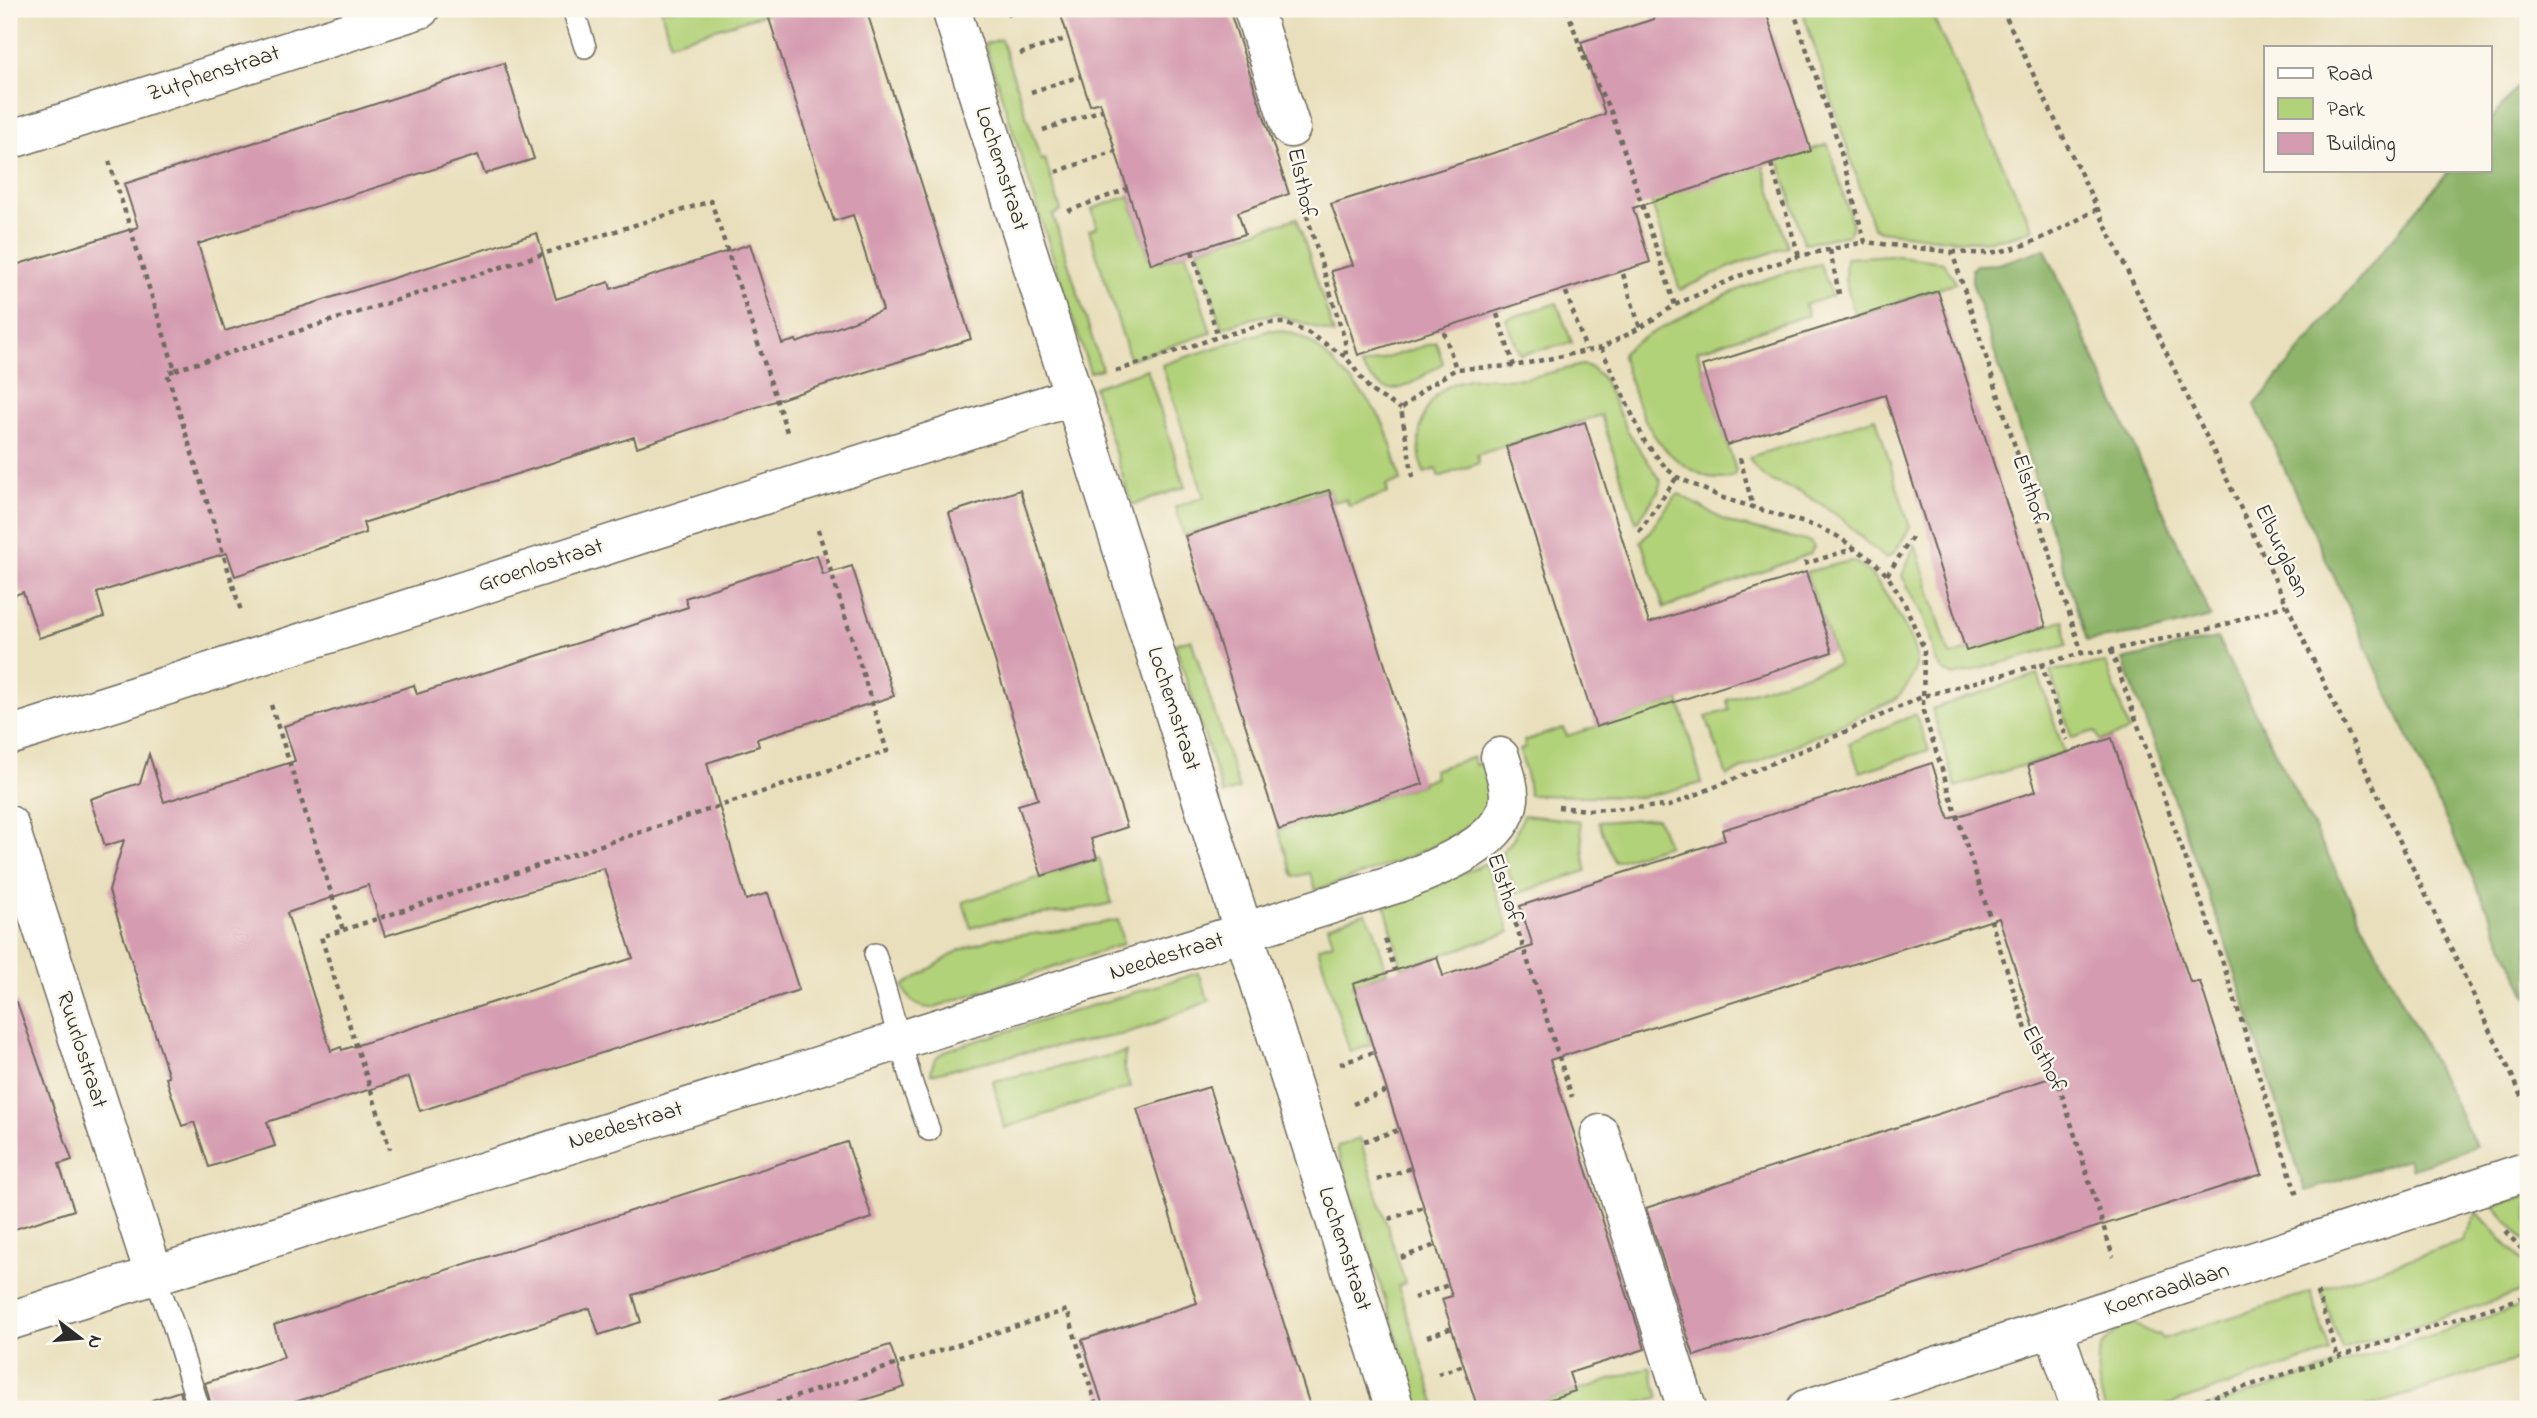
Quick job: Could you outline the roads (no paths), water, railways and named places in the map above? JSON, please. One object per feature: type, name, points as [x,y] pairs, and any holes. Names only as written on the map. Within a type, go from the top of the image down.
[{"type":"street","name":"Zutphenstraat","points":[[9,140],[420,9]]},
{"type":"street","name":"Lochemstraat","points":[[951,9],[1395,1409]]},
{"type":"street","name":"Elsthof","points":[[1253,9],[1291,128]]},
{"type":"street","name":"Groenlostraat","points":[[9,736],[1074,396]]},
{"type":"street","name":"Elsthof","points":[[1244,933],[1396,884],[1450,860],[1488,838],[1499,826],[1509,801],[1500,757]]},
{"type":"street","name":"Ruurlostraat","points":[[9,825],[154,1274]]},
{"type":"street","name":"Needestraat","points":[[9,1321],[1244,933]]},
{"type":"street","points":[[1600,1134],[1688,1409]]},
{"type":"street","name":"Koenraadlaan","points":[[1806,1409],[2528,1171]]},
{"type":"street","points":[[2053,1326],[2081,1409]]},
{"type":"lane","points":[[573,9],[585,47]]},
{"type":"lane","points":[[875,954],[913,1087],[929,1130]]},
{"type":"lane","points":[[154,1274],[173,1324],[199,1409]]}]
